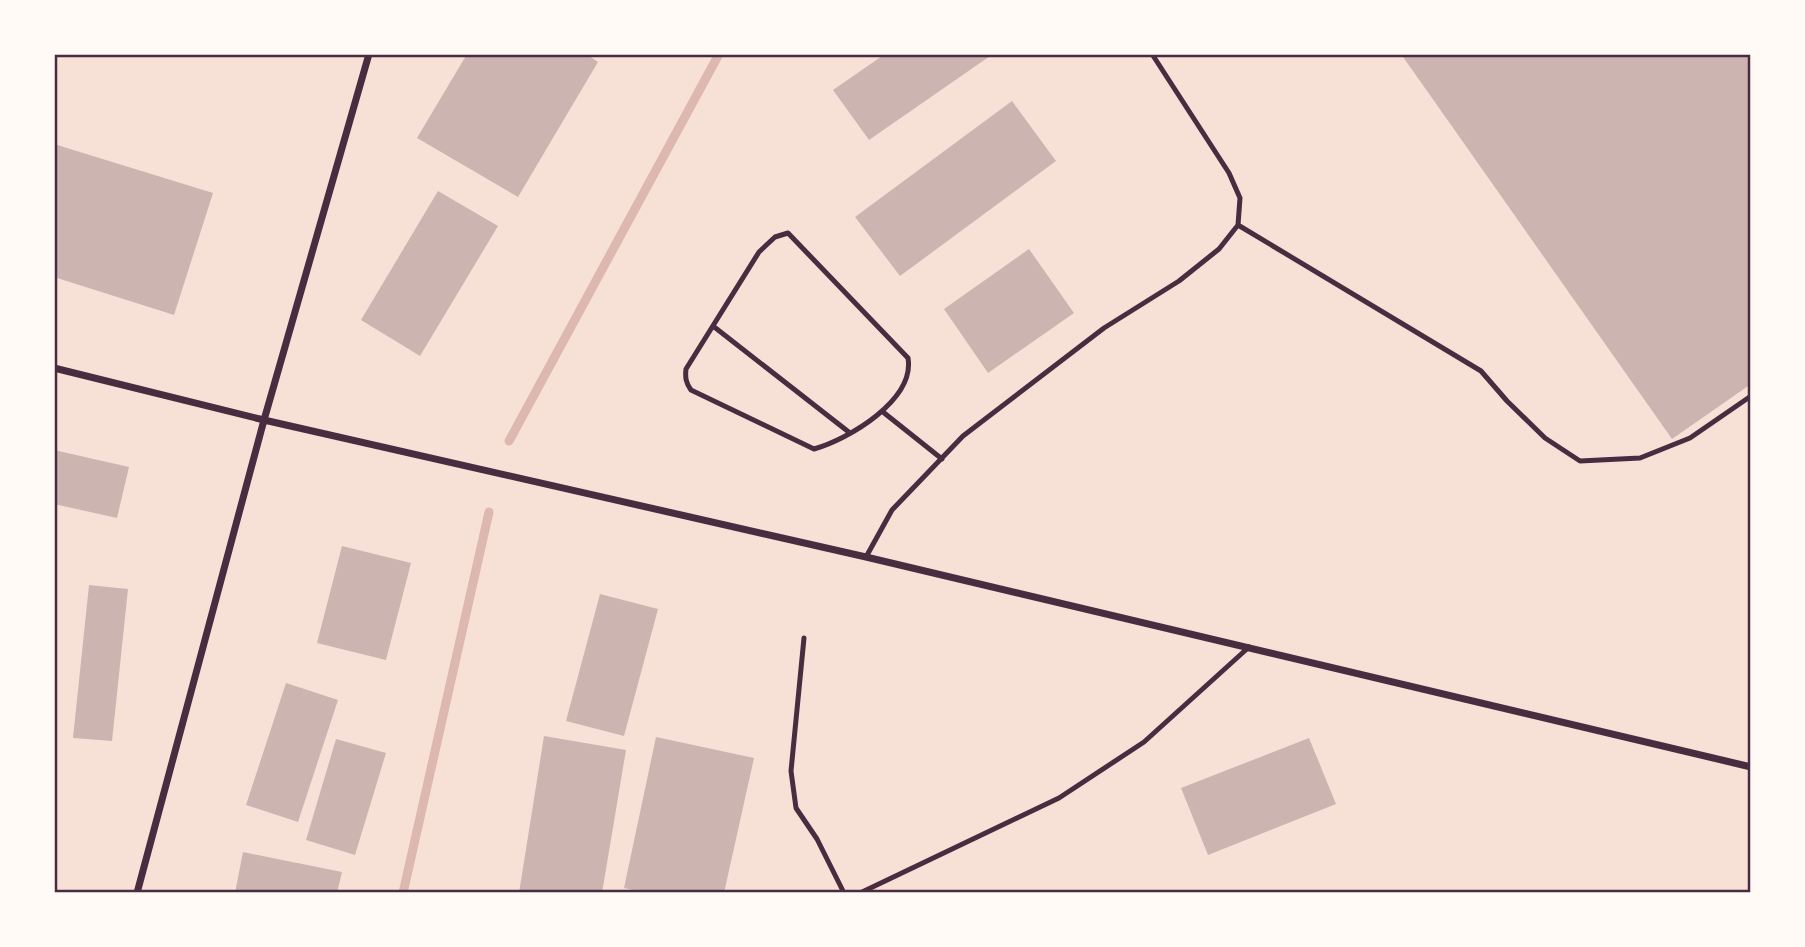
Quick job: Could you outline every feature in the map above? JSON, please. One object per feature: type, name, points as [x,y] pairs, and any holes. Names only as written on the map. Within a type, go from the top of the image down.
[{"type":"street","points":[[137,893],[264,420],[369,54]]},
{"type":"street","points":[[54,368],[264,420],[866,557],[1751,767]]},
{"type":"lane","points":[[866,557],[892,510],[963,436],[1104,328],[1179,281],[1219,249],[1238,225],[1240,198],[1229,173],[1152,54]]},
{"type":"lane","points":[[1238,225],[1481,370],[1507,401],[1545,438],[1580,461],[1640,458],[1689,438],[1751,396]]},
{"type":"lane","points":[[788,233],[908,358],[909,377],[883,412],[833,443],[814,449],[691,390],[687,384],[686,369],[759,251],[775,237],[788,233]]},
{"type":"lane","points":[[713,326],[850,433]]},
{"type":"lane","points":[[883,412],[942,459]]},
{"type":"lane","points":[[804,638],[791,771],[796,808],[817,839],[844,893]]},
{"type":"lane","points":[[860,893],[1059,798],[1144,742],[1249,647]]},
{"type":"building","points":[[467,54],[586,54],[598,62],[518,197],[417,138]]},
{"type":"building","points":[[885,54],[993,54],[869,140],[833,90]]},
{"type":"building","points":[[1401,54],[1751,54],[1751,384],[1672,439]]},
{"type":"building","points":[[1012,101],[1056,161],[900,276],[855,217]]},
{"type":"building","points":[[54,144],[213,193],[174,315],[54,277]]},
{"type":"building","points":[[438,191],[498,226],[420,356],[361,320]]},
{"type":"building","points":[[1029,249],[1074,313],[988,373],[944,309]]},
{"type":"building","points":[[54,450],[129,467],[117,518],[54,504]]},
{"type":"building","points":[[342,546],[411,563],[386,660],[317,643]]},
{"type":"building","points":[[89,585],[128,589],[112,741],[73,738]]},
{"type":"building","points":[[600,594],[658,609],[624,736],[566,721]]},
{"type":"building","points":[[286,683],[338,700],[298,822],[246,805]]},
{"type":"building","points":[[544,736],[626,750],[602,893],[519,893]]},
{"type":"building","points":[[656,737],[754,758],[724,893],[647,893],[624,888]]},
{"type":"building","points":[[1309,738],[1336,804],[1208,855],[1181,788]]},
{"type":"building","points":[[336,739],[386,753],[355,855],[306,840]]},
{"type":"building","points":[[243,852],[342,872],[337,893],[235,893]]},
{"type":"waterway","points":[[509,441],[719,54]]},
{"type":"waterway","points":[[403,893],[489,512]]}]
